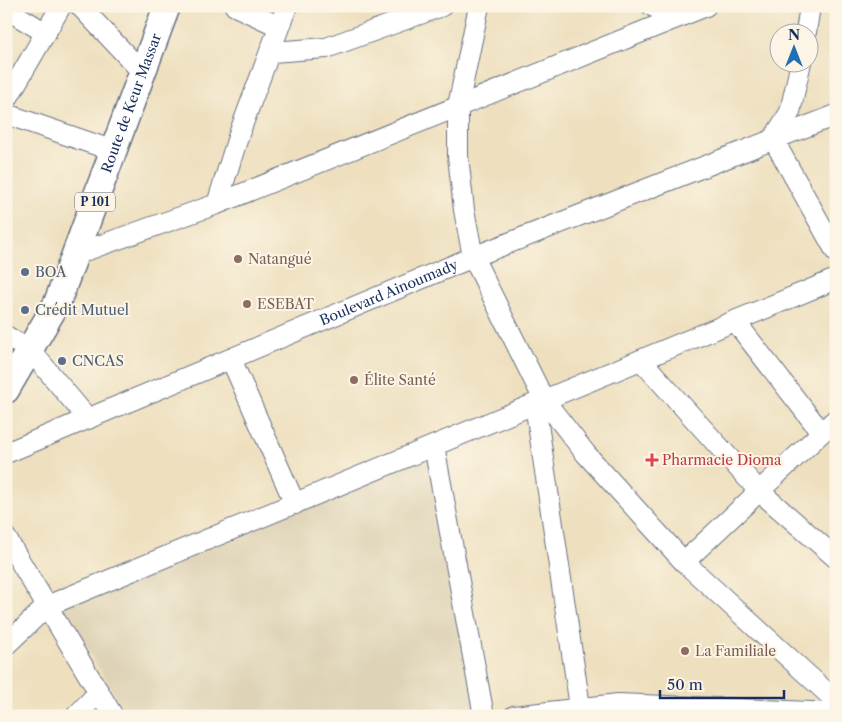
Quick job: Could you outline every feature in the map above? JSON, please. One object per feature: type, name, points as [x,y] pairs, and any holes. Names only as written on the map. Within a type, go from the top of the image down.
[{"type":"main road","name":"Route de Keur Massar","points":[[6,390],[32,351],[57,303],[167,6]]},
{"type":"street","points":[[6,101],[61,6]]},
{"type":"street","points":[[80,6],[143,73]]},
{"type":"street","points":[[235,6],[278,26]]},
{"type":"street","points":[[217,204],[239,134],[272,52],[278,26],[287,6]]},
{"type":"street","points":[[272,52],[326,48],[442,6]]},
{"type":"street","points":[[479,6],[458,106],[458,156],[464,210],[473,257],[540,402],[684,562],[836,702]]},
{"type":"street","points":[[652,6],[681,12]]},
{"type":"street","points":[[76,254],[217,204],[458,106],[681,12],[706,6]]},
{"type":"street","points":[[808,22],[810,6]]},
{"type":"street","points":[[6,9],[46,33]]},
{"type":"street","points":[[799,72],[790,112],[773,139],[836,252]]},
{"type":"street","points":[[6,114],[114,151]]},
{"type":"street","name":"Boulevard Ainoumady","points":[[6,453],[473,257],[836,115]]},
{"type":"street","points":[[6,645],[47,606],[836,279]]},
{"type":"street","points":[[735,321],[821,432]]},
{"type":"street","points":[[6,336],[32,351],[88,419]]},
{"type":"street","points":[[231,359],[295,504]]},
{"type":"street","points":[[641,360],[759,491],[834,554]]},
{"type":"street","points":[[540,402],[580,707]]},
{"type":"street","points":[[684,562],[836,418]]},
{"type":"street","points":[[434,446],[484,716]]},
{"type":"street","points":[[6,538],[113,716]]},
{"type":"street","points":[[76,716],[99,692]]},
{"type":"street","points":[[514,716],[580,707],[618,710],[836,713]]},
{"type":"shaded area","points":[[428,455],[478,707],[456,716],[127,716],[62,604]]},
{"type":"place","name":"Natangué","points":[[238,259]]},
{"type":"place","name":"BOA","points":[[25,272]]},
{"type":"place","name":"ESEBAT","points":[[247,304]]},
{"type":"place","name":"Crédit Mutuel","points":[[25,310]]},
{"type":"place","name":"CNCAS","points":[[62,361]]},
{"type":"place","name":"Élite Santé","points":[[354,380]]},
{"type":"place","name":"Pharmacie Dioma","points":[[652,460]]},
{"type":"place","name":"La Familiale","points":[[685,651]]}]
